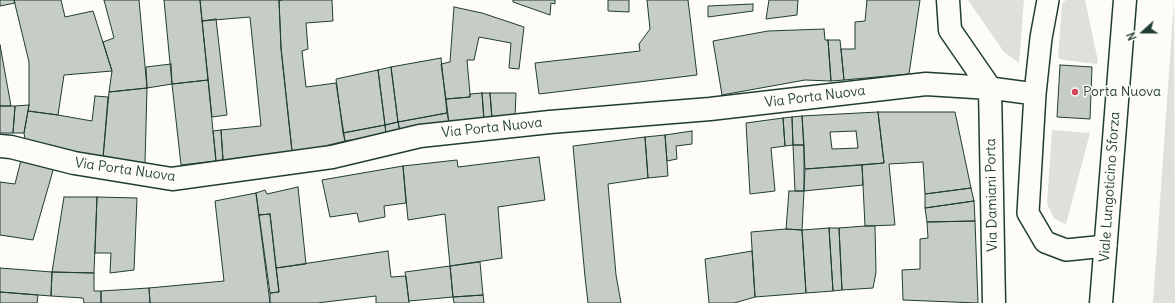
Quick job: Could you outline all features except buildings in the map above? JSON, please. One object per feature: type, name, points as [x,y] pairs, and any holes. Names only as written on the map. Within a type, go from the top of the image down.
[{"type":"street","points":[[948,0],[950,30],[990,88],[1035,94]]},
{"type":"street","points":[[1048,0],[1041,38],[1035,94],[1028,213],[1046,242],[1066,250],[1106,246]]},
{"type":"street","name":"Viale Lungoticino Sforza","points":[[1101,303],[1125,0]]},
{"type":"street","name":"Via Porta Nuova","points":[[0,146],[11,147],[74,163],[172,180],[332,157],[420,136],[550,122],[710,110],[926,84],[990,88]]},
{"type":"street","name":"Via Damiani Porta","points":[[990,88],[994,303]]},
{"type":"shaded area","points":[[968,0],[1024,0],[1019,63],[1004,52]]},
{"type":"shaded area","points":[[1066,0],[1085,0],[1098,61],[1097,64],[1058,58],[1062,3]]},
{"type":"shaded area","points":[[1174,0],[1175,303],[1153,303]]},
{"type":"shaded area","points":[[1052,130],[1090,133],[1066,224],[1054,218],[1047,204]]},
{"type":"place","name":"Porta Nuova","points":[[1075,92]]}]
